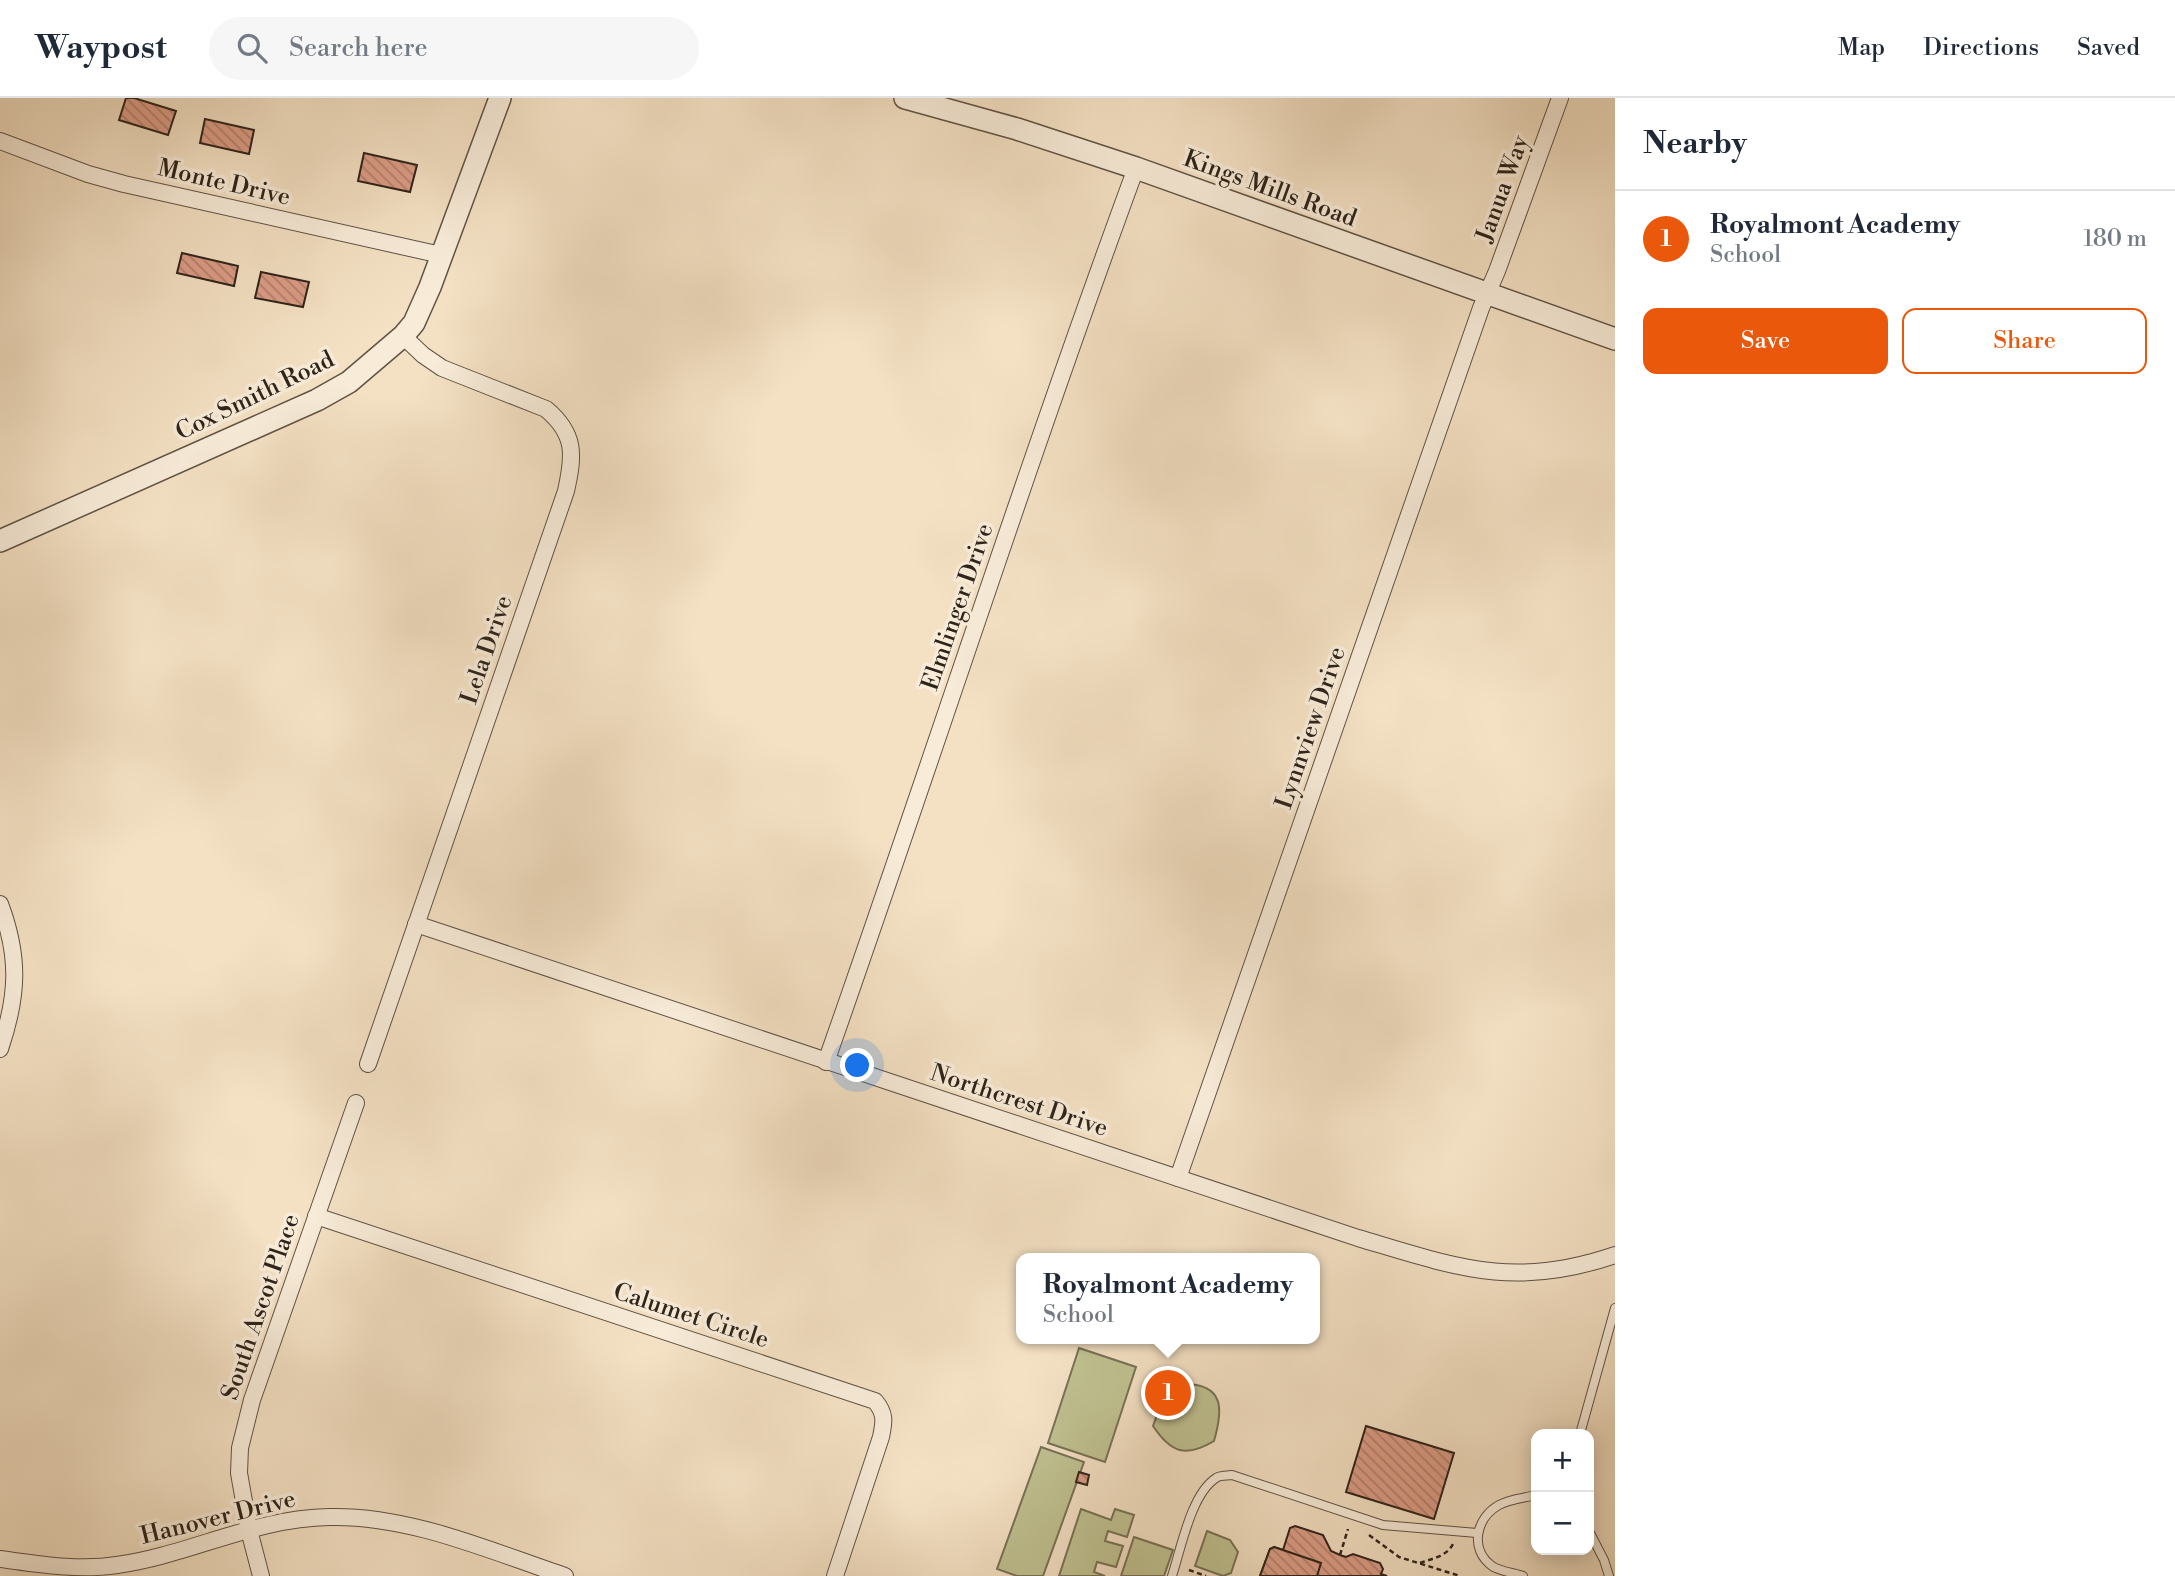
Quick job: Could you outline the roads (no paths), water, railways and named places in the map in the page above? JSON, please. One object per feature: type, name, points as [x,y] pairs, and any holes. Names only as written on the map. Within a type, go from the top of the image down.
[{"type":"street","name":"Cox Smith Road","points":[[0,541],[317,400],[349,382],[404,336],[422,307],[499,98]]},
{"type":"street","name":"Kings Mills Road","points":[[905,98],[1017,129],[1136,169],[1615,339]]},
{"type":"street","name":"Janua Way","points":[[1487,294],[1560,98]]},
{"type":"street","name":"Monte Drive","points":[[0,141],[124,184],[441,255]]},
{"type":"street","name":"Elmlinger Drive","points":[[826,1062],[1093,286],[1136,169]]},
{"type":"street","name":"Lynnview Drive","points":[[1178,1178],[1487,294]]},
{"type":"street","name":"Lela Drive","points":[[368,1064],[566,491],[572,453],[564,428],[546,409],[442,368],[423,355],[404,336]]},
{"type":"street","points":[[0,904],[14,951],[16,976],[14,1001],[0,1049]]},
{"type":"street","name":"Northcrest Drive","points":[[416,924],[1358,1238],[1453,1266],[1489,1272],[1537,1273],[1573,1267],[1615,1255]]},
{"type":"street","name":"South Ascot Place","points":[[261,1576],[240,1489],[240,1448],[252,1399],[356,1103]]},
{"type":"street","name":"Calumet Circle","points":[[316,1216],[875,1402],[882,1409],[885,1419],[881,1437],[835,1576]]},
{"type":"street","name":"Hanover Drive","points":[[0,1559],[79,1567],[115,1566],[282,1522],[319,1517],[369,1518],[418,1528],[565,1576]]},
{"type":"lane","points":[[1581,1429],[1615,1308]]},
{"type":"lane","points":[[1172,1576],[1197,1501],[1205,1488],[1218,1477],[1232,1475],[1383,1525],[1477,1533]]},
{"type":"lane","points":[[1523,1576],[1492,1566],[1481,1554],[1477,1533],[1486,1517],[1498,1506],[1531,1496]]},
{"type":"lane","points":[[1594,1541],[1609,1576]]},
{"type":"place","name":"Royalmont Academy","points":[[1168,1393]]}]
